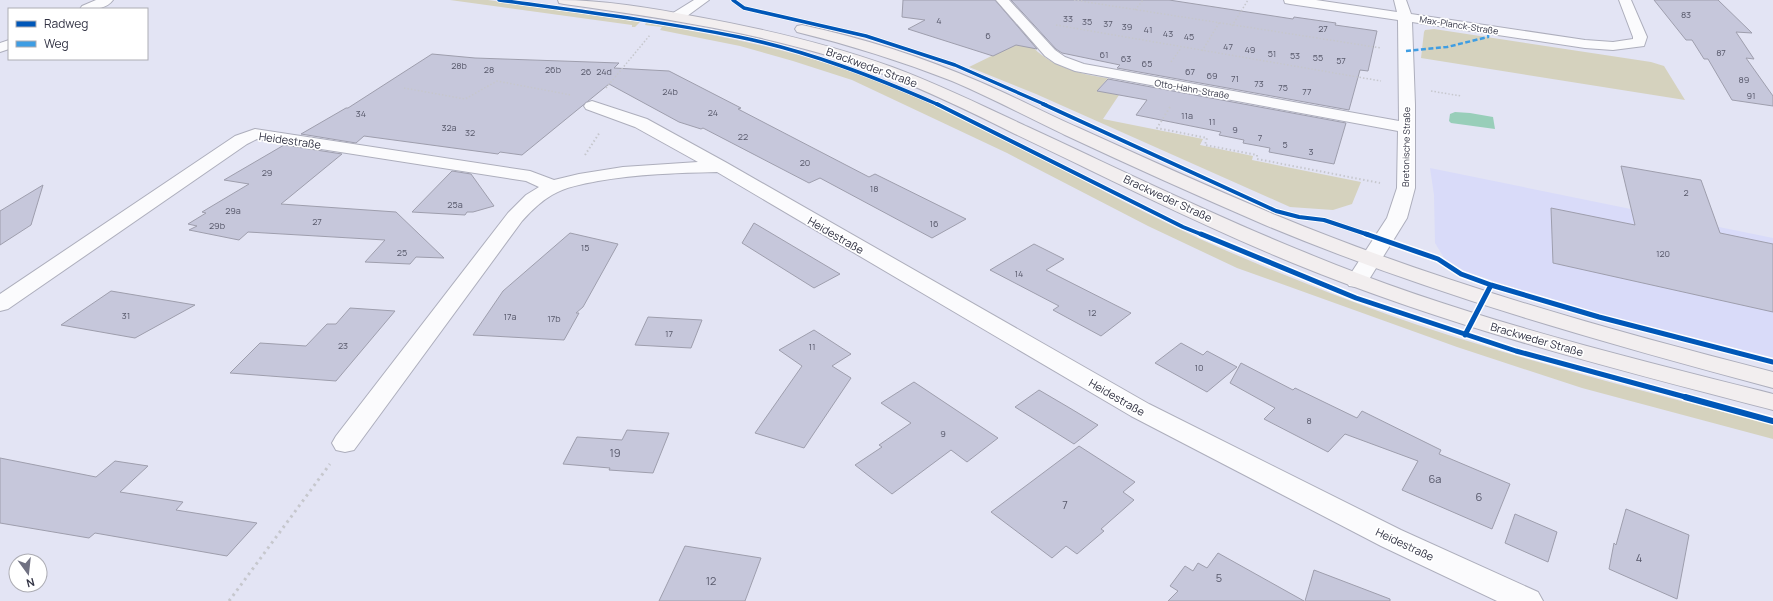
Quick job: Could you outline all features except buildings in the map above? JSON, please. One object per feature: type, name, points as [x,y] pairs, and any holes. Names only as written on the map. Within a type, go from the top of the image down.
[{"type":"main road","name":"Brackweder Straße","points":[[564,0],[692,8],[729,26],[806,44],[868,64],[931,88],[1252,238],[1357,281],[1411,300],[1561,346],[1773,402]]},
{"type":"main road","name":"Brackweder Straße","points":[[640,0],[745,16],[818,32],[880,51],[961,80],[1186,184],[1322,241],[1484,298],[1656,350],[1773,380]]},
{"type":"street","points":[[89,8],[107,0]]},
{"type":"street","name":"Otto-Hahn-Straße","points":[[1002,0],[1050,53],[1067,63],[1080,68],[1407,128]]},
{"type":"street","name":"Max-Planck-Straße","points":[[1290,0],[1585,44],[1613,46],[1639,43],[1640,38],[1625,0]]},
{"type":"street","name":"Bretonische Straße","points":[[1357,281],[1397,218],[1406,188],[1407,86],[1405,16],[1400,0]]},
{"type":"street","name":"Heidestraße","points":[[599,105],[641,123],[721,167],[1140,410],[1391,538],[1526,601]]},
{"type":"street","name":"Heidestraße","points":[[0,304],[241,140],[255,134],[530,176],[554,187]]},
{"type":"street","points":[[345,443],[515,217],[540,194],[554,187],[578,179],[643,169],[721,167]]},
{"type":"path","points":[[1074,0],[1135,10],[1134,11],[1406,52]]},
{"type":"path","points":[[1135,10],[1143,0]]},
{"type":"path","points":[[1232,26],[1248,0]]},
{"type":"path","points":[[1022,22],[1029,21],[1044,23],[1407,86]]},
{"type":"path","points":[[1202,51],[1219,24]]},
{"type":"path","points":[[554,187],[574,170],[602,129],[599,105],[651,33]]},
{"type":"path","points":[[404,88],[465,99],[497,81],[599,105]]},
{"type":"path","points":[[1182,87],[1158,128],[1207,138],[1205,145],[1257,155],[1257,159],[1406,188]]},
{"type":"path","points":[[229,601],[345,443]]},
{"type":"shaded area","points":[[450,0],[488,0],[640,22],[635,27],[632,27],[632,25]]},
{"type":"shaded area","points":[[646,23],[744,41],[808,58],[871,79],[943,109],[1186,232],[1304,283],[1383,313],[1520,357],[1773,425],[1773,439],[1582,388],[1457,347],[1237,268],[1148,226],[1007,153],[852,80],[740,46],[660,30],[662,27],[645,25]]},
{"type":"shaded area","points":[[1434,29],[1651,62],[1664,66],[1685,100],[1421,58],[1424,32],[1425,30]]},
{"type":"shaded area","points":[[1026,39],[1042,56],[1062,67],[1085,74],[1108,78],[1097,91],[1119,95],[1103,119],[1203,139],[1200,145],[1253,156],[1252,160],[1361,182],[1352,204],[1333,210],[1290,207],[1036,94],[969,67]]},
{"type":"shaded area","points":[[1455,112],[1493,117],[1495,129],[1451,123],[1449,121],[1450,114]]},
{"type":"shaded area","points":[[1430,168],[1773,238],[1773,359],[1567,305],[1466,272],[1444,258],[1435,243],[1434,195]]},
{"type":"marked path","points":[[1406,51],[1468,43],[1488,37],[1489,30]]},
{"type":"cycle path","points":[[499,0],[659,23],[739,37],[772,45],[872,76],[956,112],[1183,227],[1356,298],[1516,351],[1773,421]]},
{"type":"cycle path","points":[[733,0],[744,8],[866,36],[955,65],[1071,116],[1276,211],[1299,217],[1324,220],[1438,259],[1461,274],[1491,285],[1599,317],[1773,362]]},
{"type":"cycle path","points":[[1465,335],[1491,285]]}]
